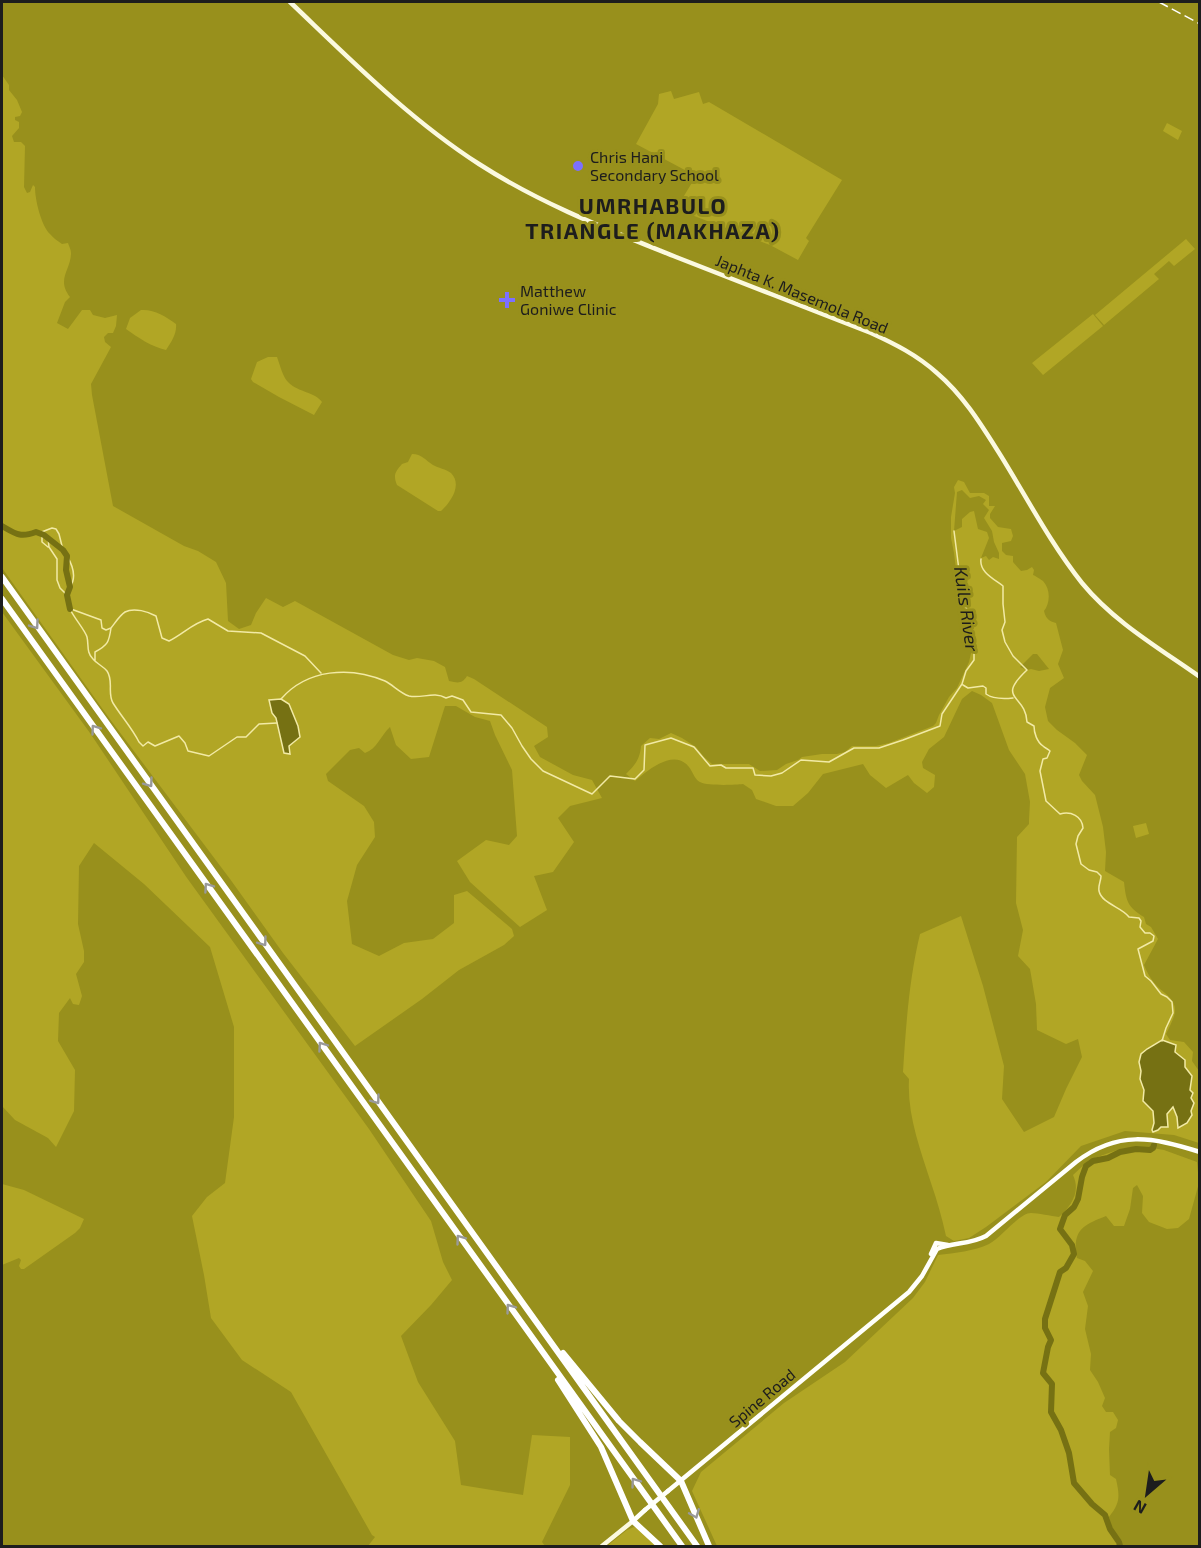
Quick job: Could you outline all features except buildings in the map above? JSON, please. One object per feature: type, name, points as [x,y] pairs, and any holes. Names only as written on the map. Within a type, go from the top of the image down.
[{"type":"highway","points":[[2,577],[697,1546]]},
{"type":"highway","points":[[2,599],[682,1546]]},
{"type":"highway","points":[[526,1329],[532,1342],[601,1447],[633,1521],[660,1546]]},
{"type":"highway","points":[[542,1330],[625,1427],[681,1481],[709,1546]]},
{"type":"main road","name":"Japhta K. Masemola Road","points":[[290,2],[412,115],[465,155],[516,186],[587,221],[871,333],[898,345],[922,361],[959,394],[977,417],[1053,541],[1083,583],[1129,627],[1200,677]]},
{"type":"main road","name":"Spine Road","points":[[602,1546],[909,1292],[922,1276],[937,1247],[968,1243],[986,1236],[1076,1162],[1104,1146],[1129,1140],[1149,1139],[1200,1152]]},
{"type":"shaded area","points":[[2,75],[22,112],[20,116],[15,117],[15,120],[19,122],[19,128],[12,136],[14,142],[21,142],[25,146],[24,187],[27,193],[33,185],[35,187],[39,212],[44,225],[62,244],[68,243],[71,251],[64,280],[70,297],[65,302],[57,323],[68,329],[82,310],[90,310],[93,315],[105,318],[117,315],[113,333],[108,333],[104,337],[105,342],[111,347],[91,384],[113,506],[216,562],[226,583],[228,621],[239,629],[251,625],[266,598],[283,607],[295,601],[393,655],[409,660],[417,658],[434,661],[445,667],[449,681],[460,682],[467,676],[474,679],[547,727],[548,737],[534,746],[540,757],[573,775],[592,780],[602,798],[570,806],[558,818],[574,842],[553,872],[534,876],[547,910],[520,927],[470,882],[457,861],[486,840],[509,845],[517,836],[512,770],[490,721],[475,717],[456,706],[445,706],[429,757],[411,759],[396,745],[390,727],[369,751],[365,753],[359,748],[350,750],[326,774],[328,781],[364,806],[374,822],[375,837],[357,865],[347,901],[352,944],[379,956],[404,943],[433,939],[454,923],[454,895],[467,891],[512,929],[514,936],[504,945],[459,970],[355,1046],[283,953],[109,718],[2,568]],"holes":[[[276,718],[298,726],[300,737],[289,746],[290,753],[284,752]]]},
{"type":"shaded area","points":[[671,91],[674,99],[699,92],[703,104],[709,102],[842,180],[806,238],[809,241],[798,260],[770,245],[676,209],[696,176],[636,144],[658,104],[659,94]]},
{"type":"shaded area","points":[[1167,123],[1182,131],[1178,140],[1163,131]]},
{"type":"shaded area","points":[[1186,239],[1195,249],[1174,266],[1169,261],[1154,274],[1159,279],[1104,325],[1095,315]]},
{"type":"shaded area","points":[[141,310],[159,314],[176,324],[175,335],[166,350],[150,344],[126,329],[130,318]]},
{"type":"shaded area","points":[[1093,314],[1103,326],[1043,375],[1032,363]]},
{"type":"shaded area","points":[[268,357],[277,357],[283,375],[289,383],[322,402],[314,415],[253,382],[251,379],[257,362]]},
{"type":"shaded area","points":[[412,454],[421,456],[433,465],[451,473],[454,478],[456,483],[454,493],[441,511],[397,485],[396,472],[402,464],[408,462]]},
{"type":"shaded area","points":[[958,480],[964,482],[970,493],[984,493],[989,496],[989,506],[995,506],[990,518],[998,527],[1011,529],[1013,536],[1011,541],[1002,543],[1002,551],[1006,555],[1013,556],[1013,562],[1021,571],[1032,567],[1033,575],[1043,581],[1047,588],[1048,604],[1044,611],[1048,619],[1056,623],[1063,650],[1058,664],[1064,678],[1050,688],[1045,707],[1048,721],[1087,755],[1079,775],[1095,795],[1103,827],[1106,852],[1105,871],[1124,882],[1128,902],[1144,917],[1146,924],[1151,927],[1158,939],[1144,965],[1157,987],[1169,997],[1175,1007],[1174,1016],[1166,1034],[1170,1040],[1184,1042],[1193,1052],[1192,1061],[1199,1071],[1199,1143],[1174,1135],[1125,1131],[1081,1146],[1046,1182],[986,1227],[969,1238],[954,1241],[946,1236],[915,1131],[910,1106],[909,1079],[903,1072],[911,985],[920,934],[961,916],[983,986],[1004,1066],[1002,1099],[1024,1132],[1054,1117],[1082,1057],[1078,1039],[1066,1044],[1037,1030],[1036,1004],[1030,969],[1018,956],[1023,930],[1016,903],[1017,837],[1029,824],[1030,802],[1025,774],[1009,750],[992,703],[972,691],[962,699],[944,737],[929,749],[922,762],[923,768],[935,775],[934,787],[927,793],[908,775],[886,788],[870,775],[863,764],[823,774],[808,793],[793,806],[776,806],[756,799],[752,790],[743,784],[715,785],[700,782],[689,767],[676,760],[661,763],[635,781],[626,774],[640,755],[641,746],[650,738],[659,739],[671,733],[696,747],[712,764],[749,764],[760,771],[777,770],[802,757],[845,752],[852,746],[876,746],[889,743],[933,726],[949,697],[957,688],[969,662],[972,649],[964,605],[959,594],[951,538],[954,487]],"holes":[[[962,490],[970,498],[979,496],[986,500],[983,504],[989,510],[984,518],[992,531],[999,559],[993,557],[989,560],[986,556],[981,558],[989,538],[987,532],[978,529],[974,511],[962,519],[962,527],[954,531],[957,492]],[[1033,654],[1037,654],[1049,669],[1039,671],[1020,667]],[[1175,1052],[1185,1060],[1191,1084],[1192,1106],[1187,1123],[1178,1128],[1173,1106],[1152,1130],[1153,1111],[1143,1101],[1141,1071]]]},
{"type":"shaded area","points":[[2,612],[90,733],[187,878],[369,1129],[431,1221],[443,1262],[452,1280],[401,1336],[418,1382],[455,1441],[461,1485],[523,1495],[532,1435],[570,1437],[570,1485],[542,1542],[545,1546],[368,1546],[375,1537],[291,1392],[242,1360],[211,1318],[192,1216],[207,1197],[225,1183],[234,1117],[234,1027],[210,947],[144,884],[94,843],[79,866],[78,924],[84,962],[76,974],[82,996],[79,1005],[73,1004],[70,998],[59,1013],[58,1041],[75,1070],[74,1111],[56,1147],[48,1138],[15,1120],[2,1106]]},
{"type":"shaded area","points":[[281,699],[289,704],[300,737],[289,746],[290,754],[284,753],[276,718],[272,713],[269,700]]},
{"type":"shaded area","points":[[1146,823],[1149,834],[1136,838],[1133,826]]},
{"type":"shaded area","points":[[1162,1040],[1176,1045],[1175,1052],[1185,1060],[1185,1067],[1192,1076],[1190,1090],[1193,1093],[1191,1098],[1194,1103],[1192,1115],[1187,1123],[1178,1128],[1173,1107],[1167,1114],[1168,1127],[1161,1127],[1153,1132],[1153,1111],[1143,1101],[1144,1090],[1140,1079],[1139,1062],[1141,1054]]},
{"type":"shaded area","points":[[1146,1147],[1164,1150],[1197,1162],[1199,1183],[1189,1219],[1178,1228],[1167,1229],[1149,1222],[1142,1213],[1143,1196],[1137,1185],[1133,1188],[1130,1209],[1124,1226],[1114,1226],[1106,1216],[1085,1226],[1076,1241],[1077,1258],[1085,1261],[1093,1271],[1083,1292],[1088,1306],[1085,1329],[1091,1354],[1090,1370],[1105,1398],[1102,1406],[1106,1412],[1113,1412],[1118,1420],[1116,1428],[1110,1432],[1109,1449],[1110,1475],[1116,1479],[1118,1500],[1109,1517],[1112,1529],[1122,1541],[1122,1546],[717,1546],[692,1491],[701,1472],[784,1403],[845,1362],[913,1298],[925,1282],[938,1255],[971,1250],[989,1244],[1026,1214],[1059,1217],[1074,1198],[1076,1187],[1073,1175],[1089,1160],[1120,1149]]},
{"type":"shaded area","points":[[2,1184],[24,1190],[84,1219],[80,1228],[24,1269],[19,1266],[21,1260],[19,1258],[2,1265]]},
{"type":"shaded area","points":[[634,1527],[657,1546],[607,1546],[627,1530]]},
{"type":"waterway","name":"Kuils River","points":[[2,526],[18,534],[26,535],[36,532],[44,535],[63,550],[67,556],[66,570],[70,587],[67,595],[70,609]]},
{"type":"waterway","name":"Kuils River","points":[[39,533],[52,528],[56,529],[63,550]]},
{"type":"waterway","name":"Kuils River","points":[[281,699],[303,681],[316,676],[344,672],[372,676],[409,696],[437,695],[446,698],[452,696],[463,700],[471,712],[501,715],[531,759],[543,771],[592,794],[610,776],[635,779],[644,770],[645,745],[671,738],[694,747],[710,766],[753,768],[755,775],[771,776],[782,773],[801,760],[829,762],[854,748],[879,748],[940,726],[942,714],[962,684],[966,671],[974,660],[974,644],[960,578],[954,531]]},
{"type":"waterway","name":"Kuils River","points":[[42,535],[42,542],[48,547]]},
{"type":"waterway","name":"Kuils River","points":[[48,538],[49,547],[57,559],[57,580],[60,588],[67,595]]},
{"type":"waterway","name":"Kuils River","points":[[67,556],[73,572],[70,587]]},
{"type":"waterway","name":"Kuils River","points":[[981,559],[982,568],[1003,586],[1005,622],[1002,630],[1005,642],[1013,656],[1027,670],[1013,687],[1013,692],[1022,706],[1027,722],[1034,726],[1038,740],[1050,751],[1047,758],[1043,759],[1040,771],[1046,801],[1060,814],[1072,814],[1081,820],[1083,828],[1076,844],[1081,864],[1101,876],[1099,891],[1104,899],[1129,917],[1139,918],[1140,927],[1145,933],[1154,936],[1153,941],[1138,949],[1145,976],[1161,994],[1172,1002],[1173,1013],[1162,1041]]},
{"type":"waterway","name":"Kuils River","points":[[70,609],[86,634],[91,656],[109,675],[113,703],[143,746],[148,742],[155,746],[179,736],[188,751],[209,756],[237,737],[246,737],[259,724],[277,723]]},
{"type":"waterway","name":"Kuils River","points":[[71,609],[101,620],[102,628],[106,630],[111,628],[107,643],[95,652],[95,661]]},
{"type":"waterway","name":"Kuils River","points":[[111,628],[125,612],[141,611],[156,616],[162,638],[169,641],[208,619],[228,631],[261,633],[305,656],[321,673]]},
{"type":"waterway","name":"Kuils River","points":[[963,685],[968,688],[983,686],[986,688],[986,694],[992,697],[1013,698]]},
{"type":"waterway","name":"Kuils River","points":[[1120,1546],[1105,1515],[1074,1483],[1069,1453],[1061,1430],[1051,1412],[1052,1384],[1043,1373],[1051,1340],[1045,1328],[1045,1319],[1060,1272],[1066,1268],[1074,1254],[1072,1245],[1060,1229],[1065,1215],[1074,1207],[1078,1199],[1086,1166],[1093,1161],[1108,1158],[1120,1152],[1136,1149],[1150,1150],[1154,1145]]},
{"type":"railway","points":[[1159,2],[1200,24]]},
{"type":"place","name":"Chris Hani Secondary School","points":[[578,166]]},
{"type":"place","name":"Matthew Goniwe Clinic","points":[[507,300]]},
{"type":"district","name":"UMRHABULO TRIANGLE (MAKHAZA)","points":[[653,218]]}]
